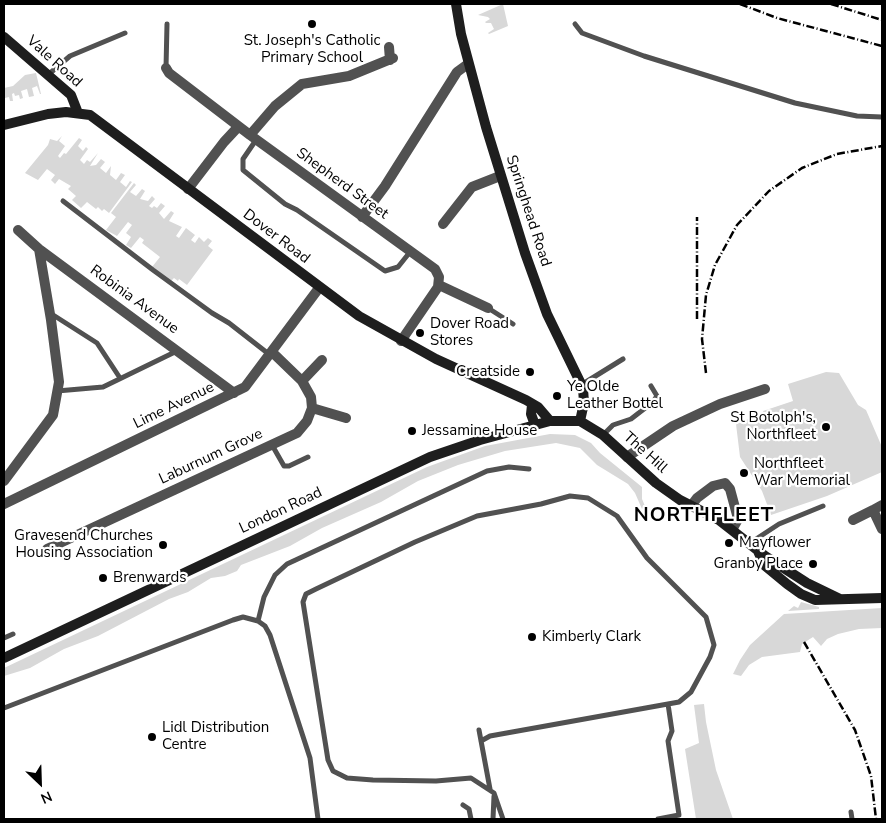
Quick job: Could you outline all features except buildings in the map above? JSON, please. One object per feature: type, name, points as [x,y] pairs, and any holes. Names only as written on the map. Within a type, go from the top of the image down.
[{"type":"street","name":"Springhead Road","points":[[456,4],[468,64],[500,176],[544,306],[581,385],[584,400],[580,422]]},
{"type":"street","name":"Vale Road","points":[[4,37],[49,74],[72,96],[78,113]]},
{"type":"street","points":[[253,138],[262,119],[302,84],[350,76],[391,59],[389,47]]},
{"type":"street","points":[[362,217],[385,186],[457,72],[468,64]]},
{"type":"street","name":"Shepherd Street","points":[[166,68],[169,73],[238,127],[435,269],[439,276],[439,285]]},
{"type":"street","name":"Dover Road","points":[[4,125],[44,115],[78,113],[90,115],[319,288],[359,316],[401,341],[522,398],[538,407],[550,421]]},
{"type":"street","points":[[188,189],[238,127]]},
{"type":"street","points":[[443,224],[472,187],[500,176]]},
{"type":"street","name":"Robinia Avenue","points":[[18,230],[39,249],[234,393]]},
{"type":"street","points":[[4,481],[53,415],[59,382],[50,312],[39,249]]},
{"type":"street","points":[[401,341],[439,285],[488,308]]},
{"type":"street","name":"Lime Avenue","points":[[4,504],[245,387],[272,354],[319,288]]},
{"type":"street","points":[[272,354],[302,381],[311,397],[312,408],[346,418]]},
{"type":"street","points":[[302,381],[322,360]]},
{"type":"street","points":[[627,457],[673,426],[720,404],[765,389]]},
{"type":"street","points":[[532,405],[531,414],[535,425]]},
{"type":"street","name":"Laburnum Grove","points":[[47,549],[297,433],[307,421],[312,408]]},
{"type":"street","name":"London Road","points":[[4,658],[430,457],[473,442],[550,421],[580,422]]},
{"type":"street","name":"The Hill","points":[[580,422],[603,435],[661,487],[691,506],[733,528],[753,546],[807,583],[840,599]]},
{"type":"street","points":[[691,506],[697,498],[713,486],[725,483],[730,489],[737,515],[737,521],[733,528]]},
{"type":"street","points":[[852,520],[878,508],[882,526]]},
{"type":"street","points":[[753,546],[764,564],[801,594],[816,600],[882,598]]},
{"type":"lane","points":[[166,68],[167,24]]},
{"type":"lane","points":[[575,24],[582,33],[644,56],[785,100],[857,116],[882,117]]},
{"type":"lane","points":[[49,74],[70,56],[125,34]]},
{"type":"lane","points":[[253,138],[243,159],[243,170],[285,204],[297,210],[385,270],[398,268],[410,252]]},
{"type":"lane","points":[[63,201],[152,270],[272,354]]},
{"type":"lane","points":[[488,308],[513,324]]},
{"type":"lane","points":[[50,312],[98,343],[120,378]]},
{"type":"lane","points":[[57,391],[99,388],[178,351]]},
{"type":"lane","points":[[581,385],[623,359]]},
{"type":"lane","points":[[603,435],[612,426],[631,419],[654,402],[657,396],[650,386]]},
{"type":"lane","points":[[272,445],[284,466],[289,466],[308,457]]},
{"type":"lane","points":[[258,621],[264,597],[275,575],[287,564],[487,471],[509,467],[529,469]]},
{"type":"lane","points":[[481,741],[490,736],[679,702],[692,692],[710,657],[714,645],[706,617],[647,558],[617,516],[588,498],[570,496],[541,504],[477,516],[415,542],[307,594],[303,600],[328,760],[334,771],[344,777],[366,779],[436,781],[470,778],[492,791]]},
{"type":"lane","points":[[753,546],[779,524],[823,506]]},
{"type":"lane","points":[[4,708],[233,620],[243,617],[258,621],[265,626],[270,635],[310,758],[318,819]]},
{"type":"lane","points":[[4,638],[13,634]]},
{"type":"lane","points":[[658,819],[679,815],[668,742],[672,732],[668,704]]},
{"type":"lane","points":[[479,730],[492,791],[503,819]]},
{"type":"lane","points":[[492,791],[493,819]]},
{"type":"lane","points":[[463,805],[469,809],[471,819]]},
{"type":"lane","points":[[850,812],[852,819]]},
{"type":"shaded area","points":[[503,4],[508,26],[489,34],[494,29],[491,23],[485,22],[490,19],[478,15]]},
{"type":"shaded area","points":[[36,73],[41,94],[37,86],[32,88],[34,96],[29,97],[27,89],[21,91],[23,98],[20,99],[19,95],[15,96],[14,93],[12,94],[13,101],[10,101],[9,97],[5,98],[4,88],[13,86],[25,75]]},
{"type":"shaded area","points":[[62,136],[59,141],[65,146],[58,156],[60,158],[64,153],[66,154],[79,138],[82,140],[78,146],[83,151],[86,147],[88,149],[80,160],[84,164],[87,160],[90,162],[98,153],[90,166],[96,165],[101,159],[105,162],[100,168],[106,173],[111,166],[110,175],[116,180],[121,173],[125,175],[120,182],[126,187],[130,181],[132,182],[109,213],[104,209],[102,211],[98,207],[96,209],[87,202],[81,208],[72,200],[76,196],[68,189],[71,186],[59,179],[55,184],[51,180],[55,175],[47,169],[38,180],[25,173],[48,145],[50,139],[57,141]]},
{"type":"shaded area","points":[[134,183],[136,185],[130,192],[136,196],[142,189],[145,191],[140,199],[148,201],[152,196],[155,199],[149,206],[157,208],[161,203],[165,206],[159,213],[164,219],[171,211],[174,213],[169,221],[182,227],[176,236],[179,238],[186,228],[195,235],[191,240],[195,243],[199,237],[204,242],[208,238],[212,241],[208,246],[213,250],[187,285],[179,279],[178,281],[174,278],[171,281],[152,267],[160,257],[142,243],[144,240],[140,237],[131,248],[126,245],[131,237],[126,233],[132,225],[128,222],[117,236],[106,230],[116,217],[111,213]]},
{"type":"shaded area","points":[[826,372],[839,373],[858,405],[866,410],[882,447],[882,472],[827,496],[771,515],[762,491],[740,457],[736,424],[763,413],[763,411],[793,401],[788,384]]},
{"type":"shaded area","points":[[550,434],[575,435],[591,443],[600,453],[642,487],[642,499],[645,506],[642,509],[635,493],[628,484],[597,465],[580,448],[556,443],[505,451],[458,465],[418,481],[381,502],[322,528],[290,546],[241,565],[237,571],[225,576],[211,578],[188,592],[169,599],[98,636],[64,649],[30,668],[4,676],[4,668],[427,467],[485,446]]},
{"type":"shaded area","points":[[801,602],[819,607],[819,609],[788,611],[794,606],[798,608]]},
{"type":"shaded area","points":[[882,608],[882,628],[859,629],[838,634],[827,639],[821,646],[813,637],[802,644],[800,652],[762,657],[749,665],[741,676],[733,674],[750,645],[784,614]]},
{"type":"shaded area","points":[[704,704],[716,770],[733,819],[696,819],[685,749],[699,743],[694,705]]},
{"type":"railway","points":[[740,4],[777,18],[882,46]]},
{"type":"railway","points":[[831,4],[882,20]]},
{"type":"railway","points":[[706,373],[702,339],[706,295],[715,265],[737,225],[769,191],[802,168],[837,154],[882,146]]},
{"type":"railway","points":[[697,217],[697,319]]},
{"type":"railway","points":[[804,642],[855,730],[871,776],[876,819]]},
{"type":"place","name":"St. Joseph's Catholic Primary School","points":[[312,24]]},
{"type":"place","name":"Dover Road Stores","points":[[420,333]]},
{"type":"place","name":"Creatside","points":[[530,372]]},
{"type":"place","name":"Ye Olde Leather Bottel","points":[[557,396]]},
{"type":"place","name":"St Botolph's, Northfleet","points":[[826,427]]},
{"type":"place","name":"Jessamine House","points":[[412,431]]},
{"type":"place","name":"Northfleet War Memorial","points":[[744,473]]},
{"type":"place","name":"Mayflower","points":[[729,543]]},
{"type":"place","name":"Gravesend Churches Housing Association","points":[[163,545]]},
{"type":"place","name":"Granby Place","points":[[813,564]]},
{"type":"place","name":"Brenwards","points":[[103,578]]},
{"type":"place","name":"Kimberly Clark","points":[[532,637]]},
{"type":"place","name":"Lidl Distribution Centre","points":[[152,737]]},
{"type":"district","name":"NORTHFLEET","points":[[704,516]]}]
